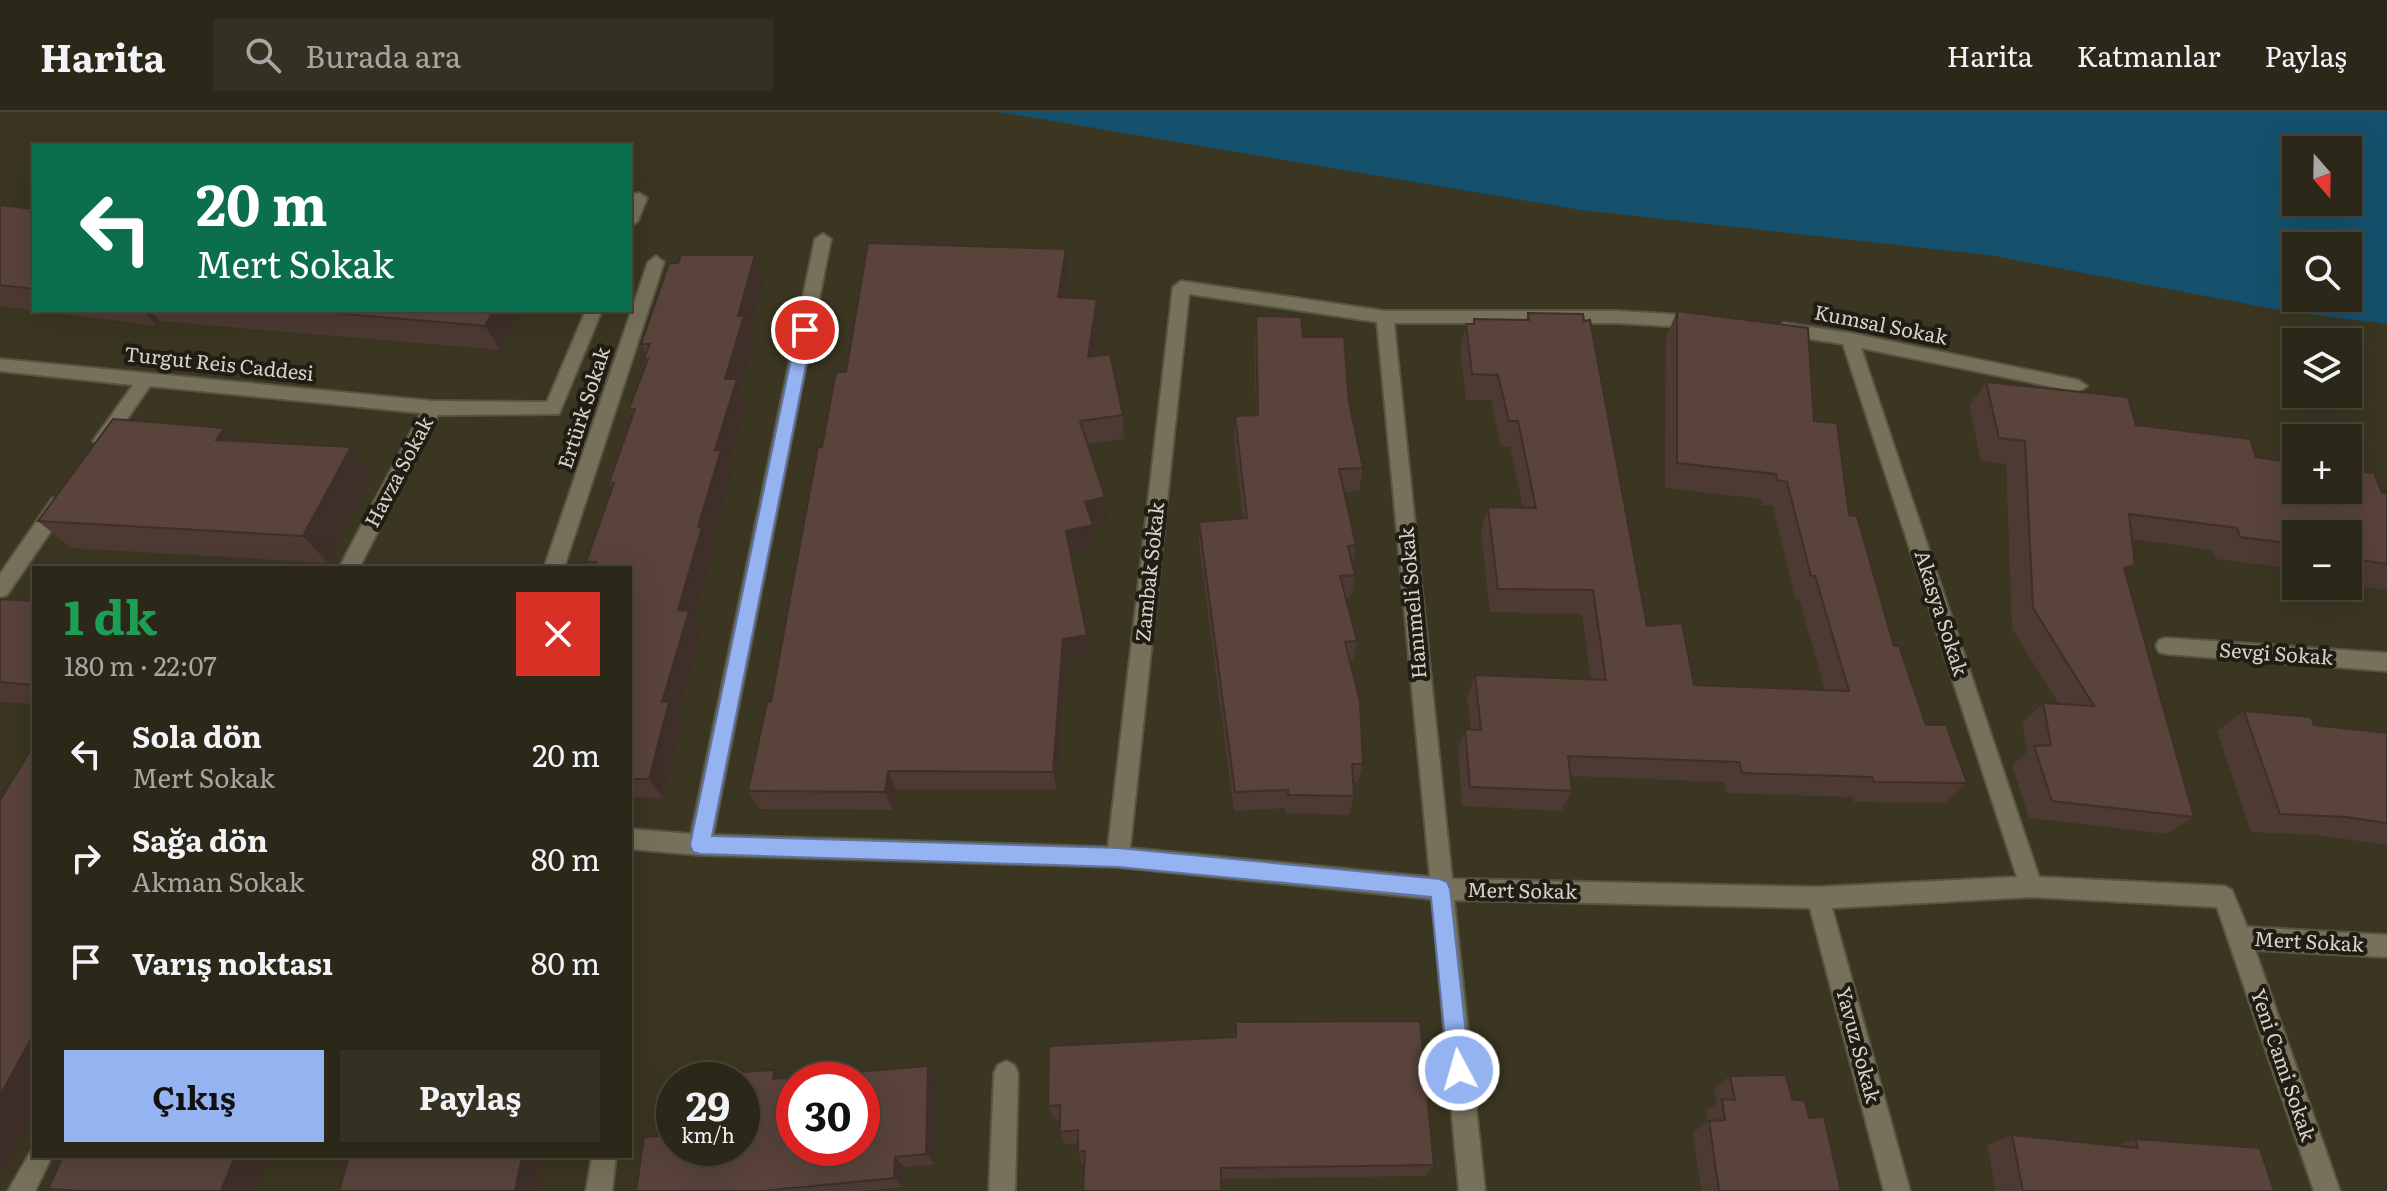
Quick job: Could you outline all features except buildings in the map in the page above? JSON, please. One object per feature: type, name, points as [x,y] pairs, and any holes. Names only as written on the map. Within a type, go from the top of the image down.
[{"type":"street","points":[[632,216],[639,198]]},
{"type":"street","points":[[700,845],[823,239]]},
{"type":"street","name":"Ertürk Sokak","points":[[555,566],[656,262]]},
{"type":"street","name":"Zambak Sokak","points":[[1118,857],[1181,287],[1385,317]]},
{"type":"street","name":"Havza Sokak","points":[[350,566],[433,408],[553,409],[593,312]]},
{"type":"street","points":[[1385,317],[1618,317],[1723,323]]},
{"type":"street","name":"Hanımeli Sokak","points":[[1385,317],[1472,1191]]},
{"type":"street","name":"Kumsal Sokak","points":[[1767,327],[1850,339],[2078,386]]},
{"type":"street","name":"Akasya Sokak","points":[[1850,339],[2031,887]]},
{"type":"street","name":"Turgut Reis Caddesi","points":[[0,365],[433,408]]},
{"type":"street","points":[[94,453],[146,379]]},
{"type":"street","points":[[0,589],[69,490]]},
{"type":"street","name":"Sevgi Sokak","points":[[2166,646],[2387,662]]},
{"type":"street","name":"Mert Sokak","points":[[632,839],[700,845],[1118,857],[1440,889],[1818,898],[2031,887],[2224,897],[2240,938],[2387,946]]},
{"type":"street","name":"Yavuz Sokak","points":[[1818,898],[1897,1191]]},
{"type":"street","name":"Yeni Cami Sokak","points":[[2240,938],[2327,1191]]},
{"type":"street","points":[[1002,1191],[1006,1073]]},
{"type":"street","points":[[21,1191],[39,1158]]},
{"type":"street","points":[[599,1191],[604,1158]]},
{"type":"water","points":[[999,112],[2387,112],[2387,324],[2293,312],[2362,312],[2362,232],[2282,232],[2282,310],[1989,255],[1581,210]]},
{"type":"route","points":[[805,330],[700,845],[1118,857],[1440,889],[1459,1070]]}]
